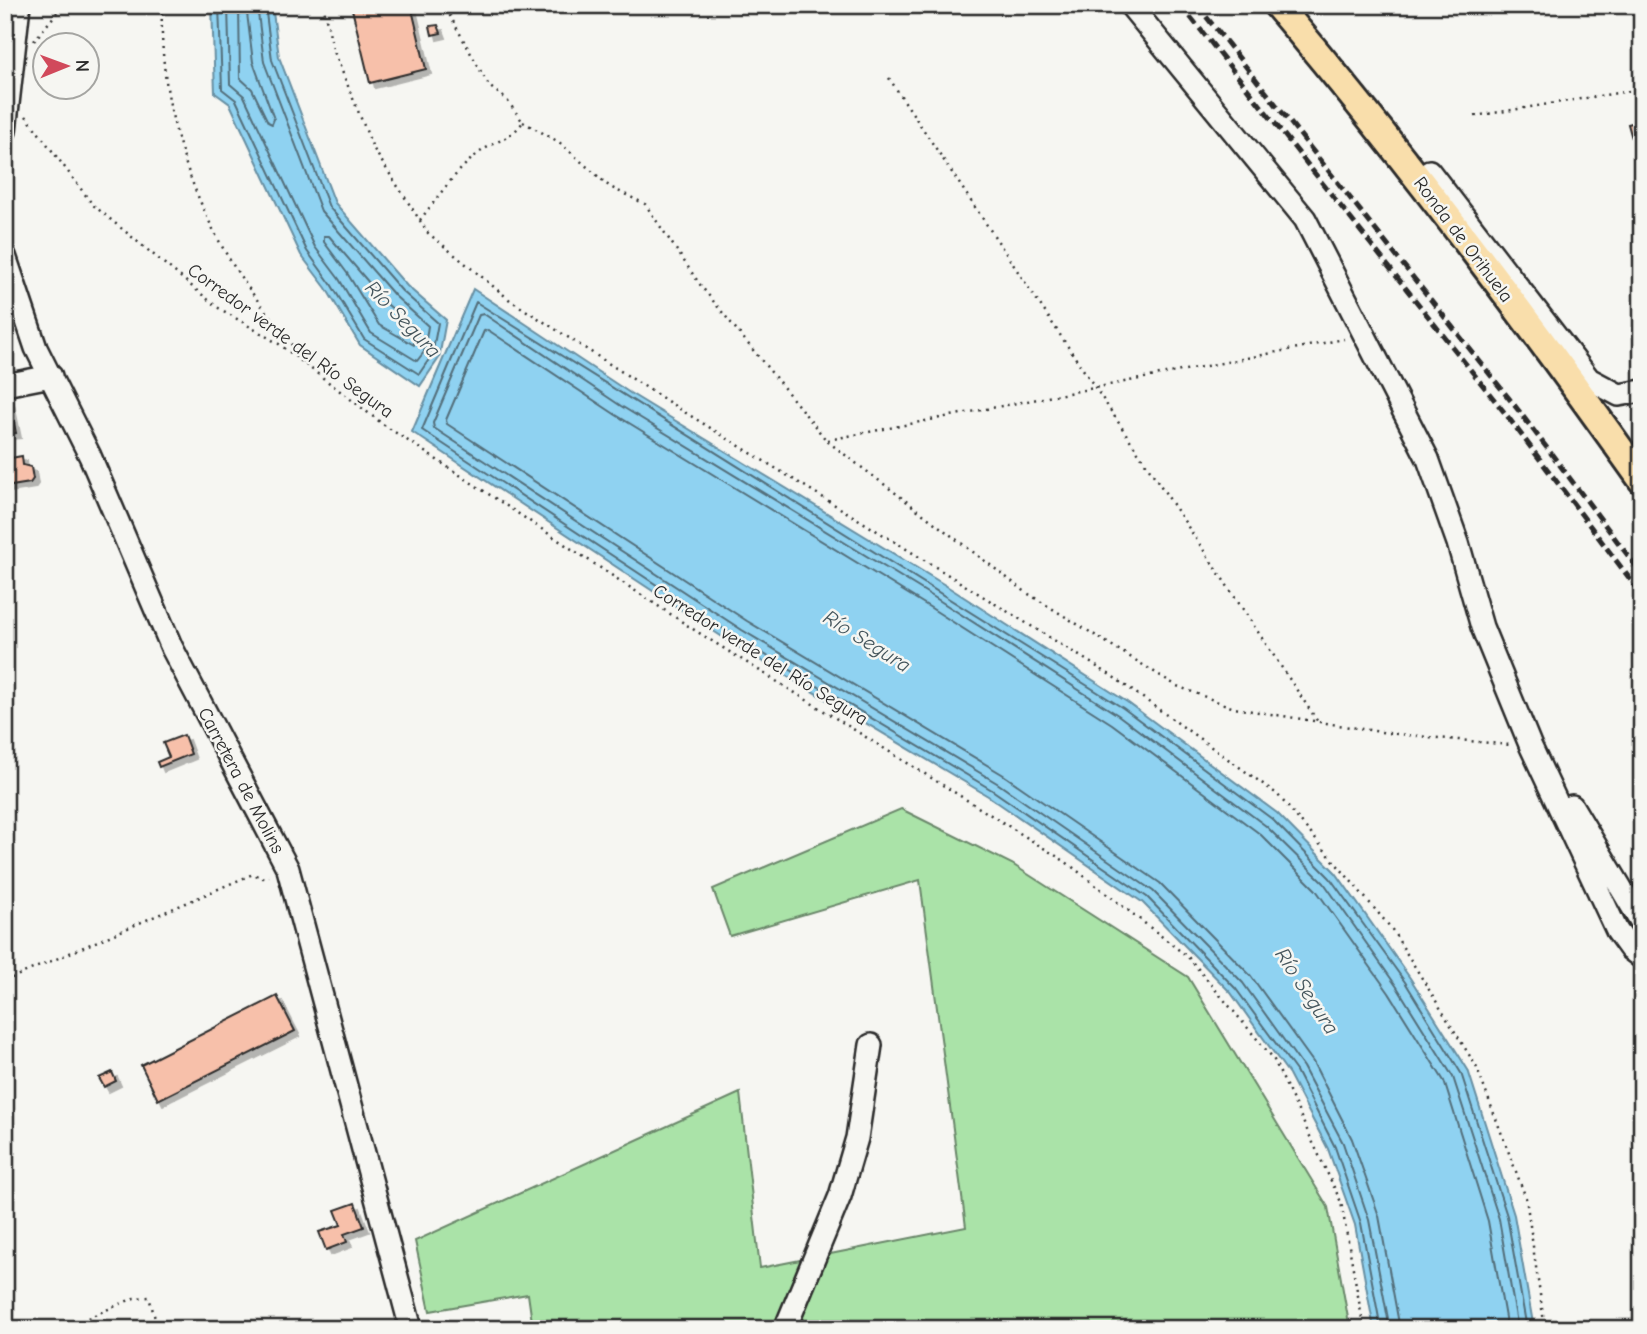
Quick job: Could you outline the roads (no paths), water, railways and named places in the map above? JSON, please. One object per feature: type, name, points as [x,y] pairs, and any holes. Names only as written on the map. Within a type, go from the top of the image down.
[{"type":"main road","name":"Ronda de Orihuela","points":[[1277,5],[1362,105],[1553,355],[1642,480]]},
{"type":"street","points":[[5,131],[19,5]]},
{"type":"street","points":[[1130,5],[1305,219],[1428,459],[1458,544],[1482,627],[1531,747],[1617,931],[1630,949],[1642,958]]},
{"type":"street","points":[[1362,105],[1415,154],[1589,379],[1619,395],[1642,391]]},
{"type":"street","name":"Carretera de Molins","points":[[5,256],[20,306],[90,456],[172,648],[288,869],[411,1329]]},
{"type":"street","points":[[5,385],[51,376]]},
{"type":"street","points":[[1531,747],[1572,805],[1642,923]]},
{"type":"street","points":[[785,1329],[841,1196],[856,1138],[871,1045]]},
{"type":"water","name":"Río Segura","points":[[212,5],[272,5],[279,57],[335,203],[407,286],[446,320],[439,358],[420,386],[360,345],[326,288],[301,255],[230,104],[215,93]]},
{"type":"water","name":"Río Segura","points":[[473,289],[630,393],[945,585],[1127,702],[1277,813],[1336,873],[1410,978],[1468,1070],[1514,1215],[1534,1329],[1374,1329],[1355,1225],[1328,1149],[1289,1074],[1231,993],[1142,902],[988,796],[733,644],[412,432]]},
{"type":"railway","points":[[1181,5],[1508,417],[1642,595]]},
{"type":"railway","points":[[1197,5],[1519,411],[1642,574]]}]
